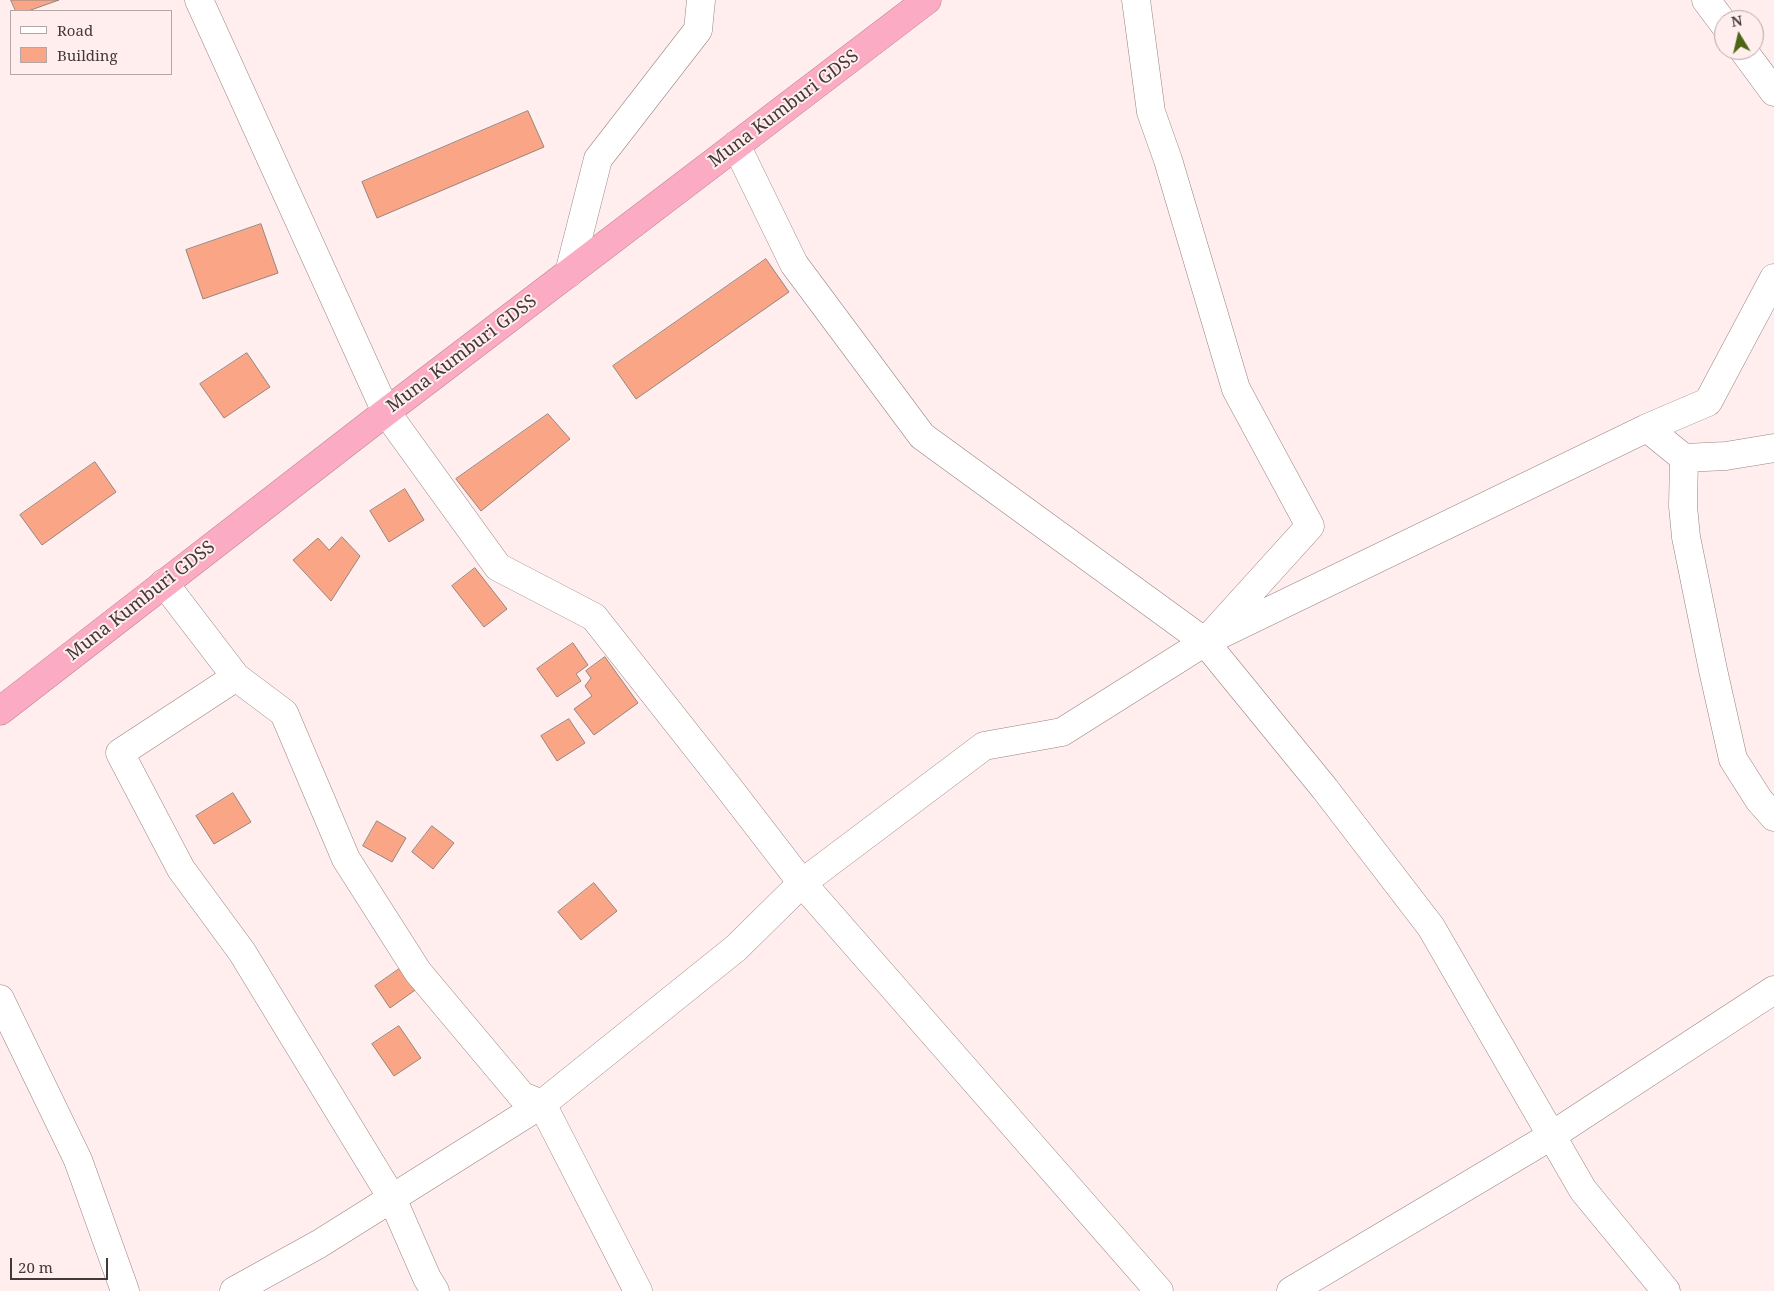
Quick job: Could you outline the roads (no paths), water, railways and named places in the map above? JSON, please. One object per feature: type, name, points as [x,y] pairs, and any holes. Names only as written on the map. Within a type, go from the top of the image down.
[{"type":"highway","name":"Muna Kumburi GDSS","points":[[0,711],[386,412],[927,0]]},
{"type":"street","points":[[199,0],[386,412],[498,568],[594,617],[802,883],[1159,1291]]},
{"type":"street","points":[[569,273],[598,159],[698,30],[701,0]]},
{"type":"street","points":[[1136,0],[1151,112],[1168,160],[1236,389],[1310,526],[1205,642]]},
{"type":"street","points":[[1706,0],[1714,11]]},
{"type":"street","points":[[1750,60],[1774,92]]},
{"type":"street","points":[[736,145],[794,264],[922,436],[1205,642],[1325,789],[1431,927],[1583,1190],[1666,1291]]},
{"type":"street","points":[[234,1291],[319,1244],[542,1104],[736,948],[802,883],[984,746],[1062,732],[1205,642],[1647,428],[1708,402],[1774,278]]},
{"type":"street","points":[[1647,428],[1684,458],[1726,456],[1774,448]]},
{"type":"street","points":[[1684,458],[1683,506],[1686,537],[1733,759],[1759,800],[1774,817]]},
{"type":"street","points":[[164,583],[236,677],[284,713],[346,859],[418,972],[522,1096],[542,1104],[638,1291]]},
{"type":"street","points":[[236,677],[120,753],[181,870],[242,952],[392,1198],[427,1278],[435,1291]]},
{"type":"street","points":[[1292,1291],[1551,1136],[1774,990]]},
{"type":"street","points":[[0,999],[78,1160],[125,1291]]}]
